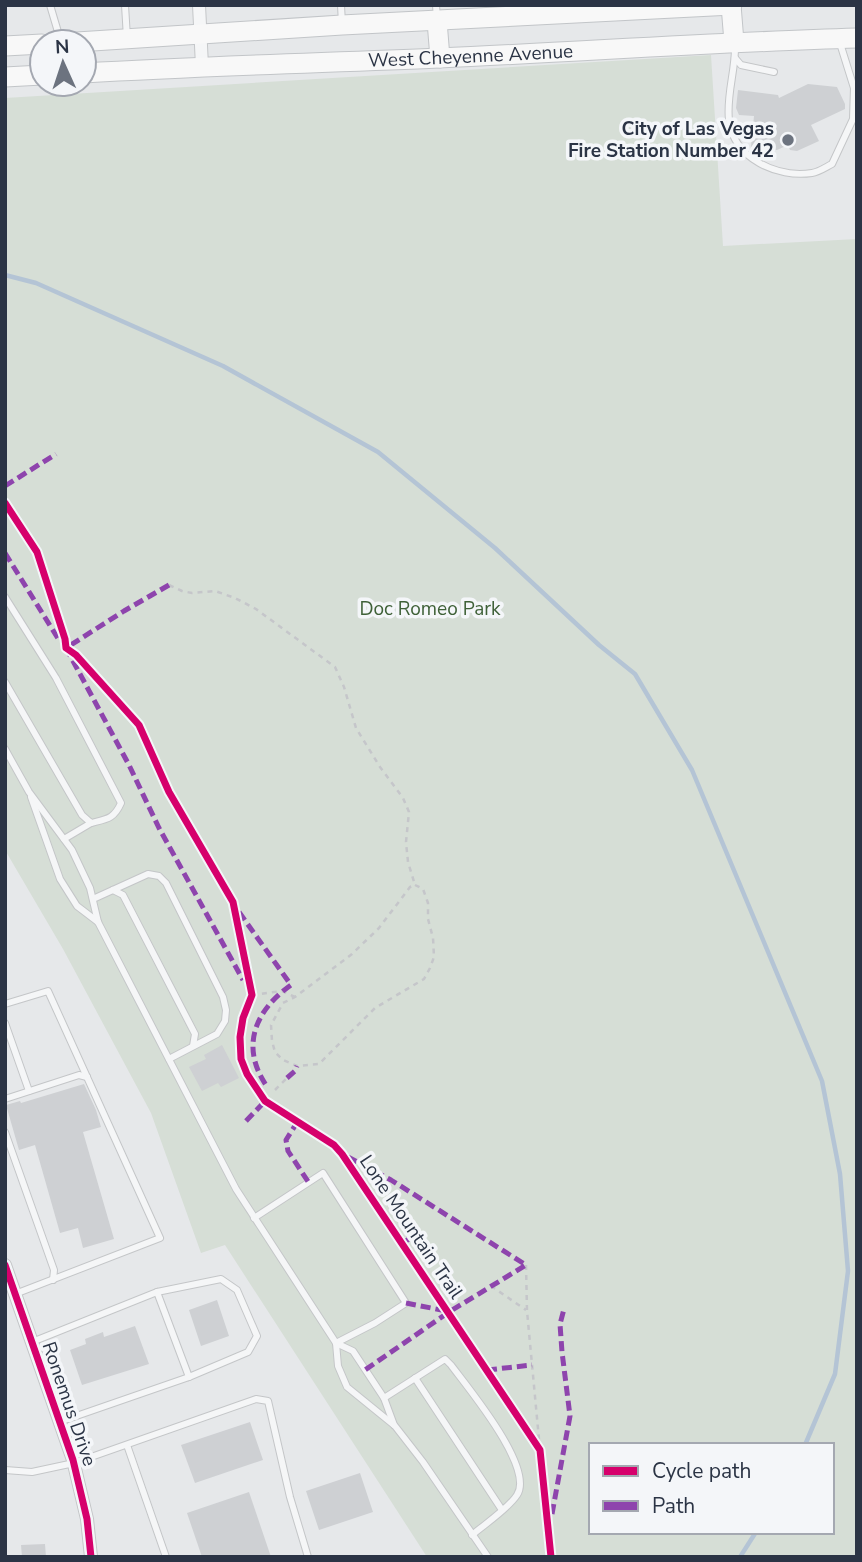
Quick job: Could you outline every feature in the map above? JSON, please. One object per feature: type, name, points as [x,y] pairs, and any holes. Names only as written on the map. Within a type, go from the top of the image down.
[{"type":"main road","name":"West Cheyenne Avenue","points":[[98,41],[342,25],[437,13],[731,5]]},
{"type":"main road","points":[[731,5],[735,50]]},
{"type":"main road","points":[[437,13],[440,58]]},
{"type":"main road","name":"West Cheyenne Avenue","points":[[98,72],[202,66],[735,50],[848,38]]},
{"type":"main road","points":[[5,46],[28,45]]},
{"type":"main road","points":[[5,77],[28,76]]},
{"type":"street","points":[[199,5],[202,66]]},
{"type":"street","name":"Ronemus Drive","points":[[5,1265],[74,1463],[87,1519],[91,1557]]},
{"type":"lane","points":[[50,5],[57,28]]},
{"type":"lane","points":[[125,5],[127,40]]},
{"type":"lane","points":[[341,5],[342,25]]},
{"type":"lane","points":[[735,50],[729,117],[731,132],[756,162],[773,170],[814,173],[832,164],[853,119],[854,88],[848,38]]},
{"type":"lane","points":[[735,50],[741,65],[774,72]]},
{"type":"lane","points":[[5,597],[56,678],[121,803],[117,812],[107,819],[91,823],[64,839]]},
{"type":"lane","points":[[5,682],[82,815],[91,823]]},
{"type":"lane","points":[[5,749],[29,792],[64,839],[78,863],[90,888],[98,922],[236,1189],[336,1343],[338,1366],[347,1387],[395,1426],[423,1461],[488,1557]]},
{"type":"lane","points":[[29,792],[60,879],[77,906],[98,922]]},
{"type":"lane","points":[[93,899],[148,874],[159,876],[166,883],[223,997],[225,1021],[218,1034],[169,1059]]},
{"type":"lane","points":[[113,890],[123,895],[195,1034],[194,1046]]},
{"type":"lane","points":[[5,1004],[48,990],[160,1238],[15,1294]]},
{"type":"lane","points":[[5,1023],[29,1091]]},
{"type":"lane","points":[[5,1099],[79,1075],[87,1077]]},
{"type":"lane","points":[[5,1132],[54,1270],[53,1280]]},
{"type":"lane","points":[[254,1218],[323,1173],[406,1303],[336,1343]]},
{"type":"lane","points":[[32,1342],[158,1292],[221,1279],[237,1290],[257,1336],[248,1352],[189,1377],[60,1422]]},
{"type":"lane","points":[[158,1292],[189,1377]]},
{"type":"lane","points":[[336,1343],[354,1351],[384,1398],[395,1426]]},
{"type":"lane","points":[[384,1398],[445,1359],[504,1438],[519,1471],[519,1493],[472,1535]]},
{"type":"lane","points":[[415,1378],[502,1510]]},
{"type":"lane","points":[[5,1470],[32,1472],[74,1463],[256,1399],[268,1401],[307,1557]]},
{"type":"lane","points":[[127,1444],[166,1557]]},
{"type":"path","points":[[169,585],[182,592],[215,591],[256,609],[335,667],[356,728],[403,798],[409,812],[406,842],[408,862],[415,885],[423,889],[428,903],[434,957],[430,968],[424,979],[375,1009],[319,1064],[297,1066],[284,1060],[275,1052],[271,1025],[283,1003],[352,954],[379,928],[410,887],[415,885]]},
{"type":"path","points":[[247,1007],[252,995],[249,982]]},
{"type":"path","points":[[252,995],[282,991],[295,997]]},
{"type":"path","points":[[275,1090],[287,1077]]},
{"type":"path","points":[[526,1265],[527,1311],[541,1463]]},
{"type":"path","points":[[492,1286],[527,1311]]},
{"type":"path","points":[[533,1439],[540,1450]]},
{"type":"green space","name":"Doc Romeo Park","points":[[711,55],[723,246],[857,239],[857,1557],[427,1557],[225,1245],[201,1253],[151,1113],[63,949],[5,850],[5,98],[98,98],[98,92]]},
{"type":"building","points":[[808,84],[837,87],[845,104],[845,109],[811,125],[819,141],[797,151],[790,150],[788,145],[777,150],[751,147],[754,116],[739,115],[736,108],[738,90],[778,95],[779,98]]},
{"type":"building","points":[[222,1045],[239,1078],[221,1087],[218,1083],[202,1091],[189,1067],[206,1059],[204,1055]]},
{"type":"building","points":[[84,1084],[101,1127],[83,1132],[114,1239],[83,1248],[78,1228],[60,1233],[35,1145],[19,1150],[6,1105]]},
{"type":"building","points":[[217,1300],[229,1336],[201,1346],[189,1310]]},
{"type":"building","points":[[135,1326],[149,1364],[82,1385],[70,1350],[86,1344],[85,1339],[103,1332],[104,1337]]},
{"type":"building","points":[[250,1422],[263,1460],[195,1483],[181,1445]]},
{"type":"building","points":[[360,1473],[373,1512],[319,1530],[306,1491]]},
{"type":"building","points":[[249,1492],[271,1557],[202,1557],[187,1513]]},
{"type":"building","points":[[45,1544],[46,1557],[22,1557],[21,1545]]},
{"type":"waterway","points":[[5,275],[36,283],[223,366],[378,452],[495,548],[599,645],[635,674],[692,770],[822,1081],[840,1174],[848,1271],[835,1374],[806,1443]]},
{"type":"waterway","points":[[740,1557],[755,1534]]},
{"type":"marked path","points":[[5,486],[56,454]]},
{"type":"marked path","points":[[5,553],[59,640]]},
{"type":"marked path","points":[[169,585],[66,648],[129,765],[159,828],[243,980]]},
{"type":"marked path","points":[[239,912],[291,985],[267,1007],[255,1032],[254,1059],[268,1088]]},
{"type":"marked path","points":[[287,1078],[297,1066]]},
{"type":"marked path","points":[[246,1121],[268,1098]]},
{"type":"marked path","points":[[298,1121],[286,1140],[288,1151],[309,1183]]},
{"type":"marked path","points":[[348,1157],[391,1180],[526,1265],[449,1312],[365,1370]]},
{"type":"marked path","points":[[403,1243],[418,1233]]},
{"type":"marked path","points":[[406,1303],[446,1311]]},
{"type":"marked path","points":[[552,1514],[570,1416],[560,1324],[564,1309]]},
{"type":"marked path","points":[[487,1370],[532,1365]]},
{"type":"cycle path","name":"Lone Mountain Trail","points":[[5,503],[37,552],[66,648],[76,655],[139,725],[169,792],[233,902],[252,995],[243,1018],[240,1037],[241,1059],[247,1074],[265,1101],[334,1145],[342,1154],[540,1450],[551,1557]]},
{"type":"cycle path","points":[[5,1265],[73,1460],[87,1519],[91,1557]]},
{"type":"place","name":"City of Las Vegas Fire Station Number 42","points":[[788,140]]}]
